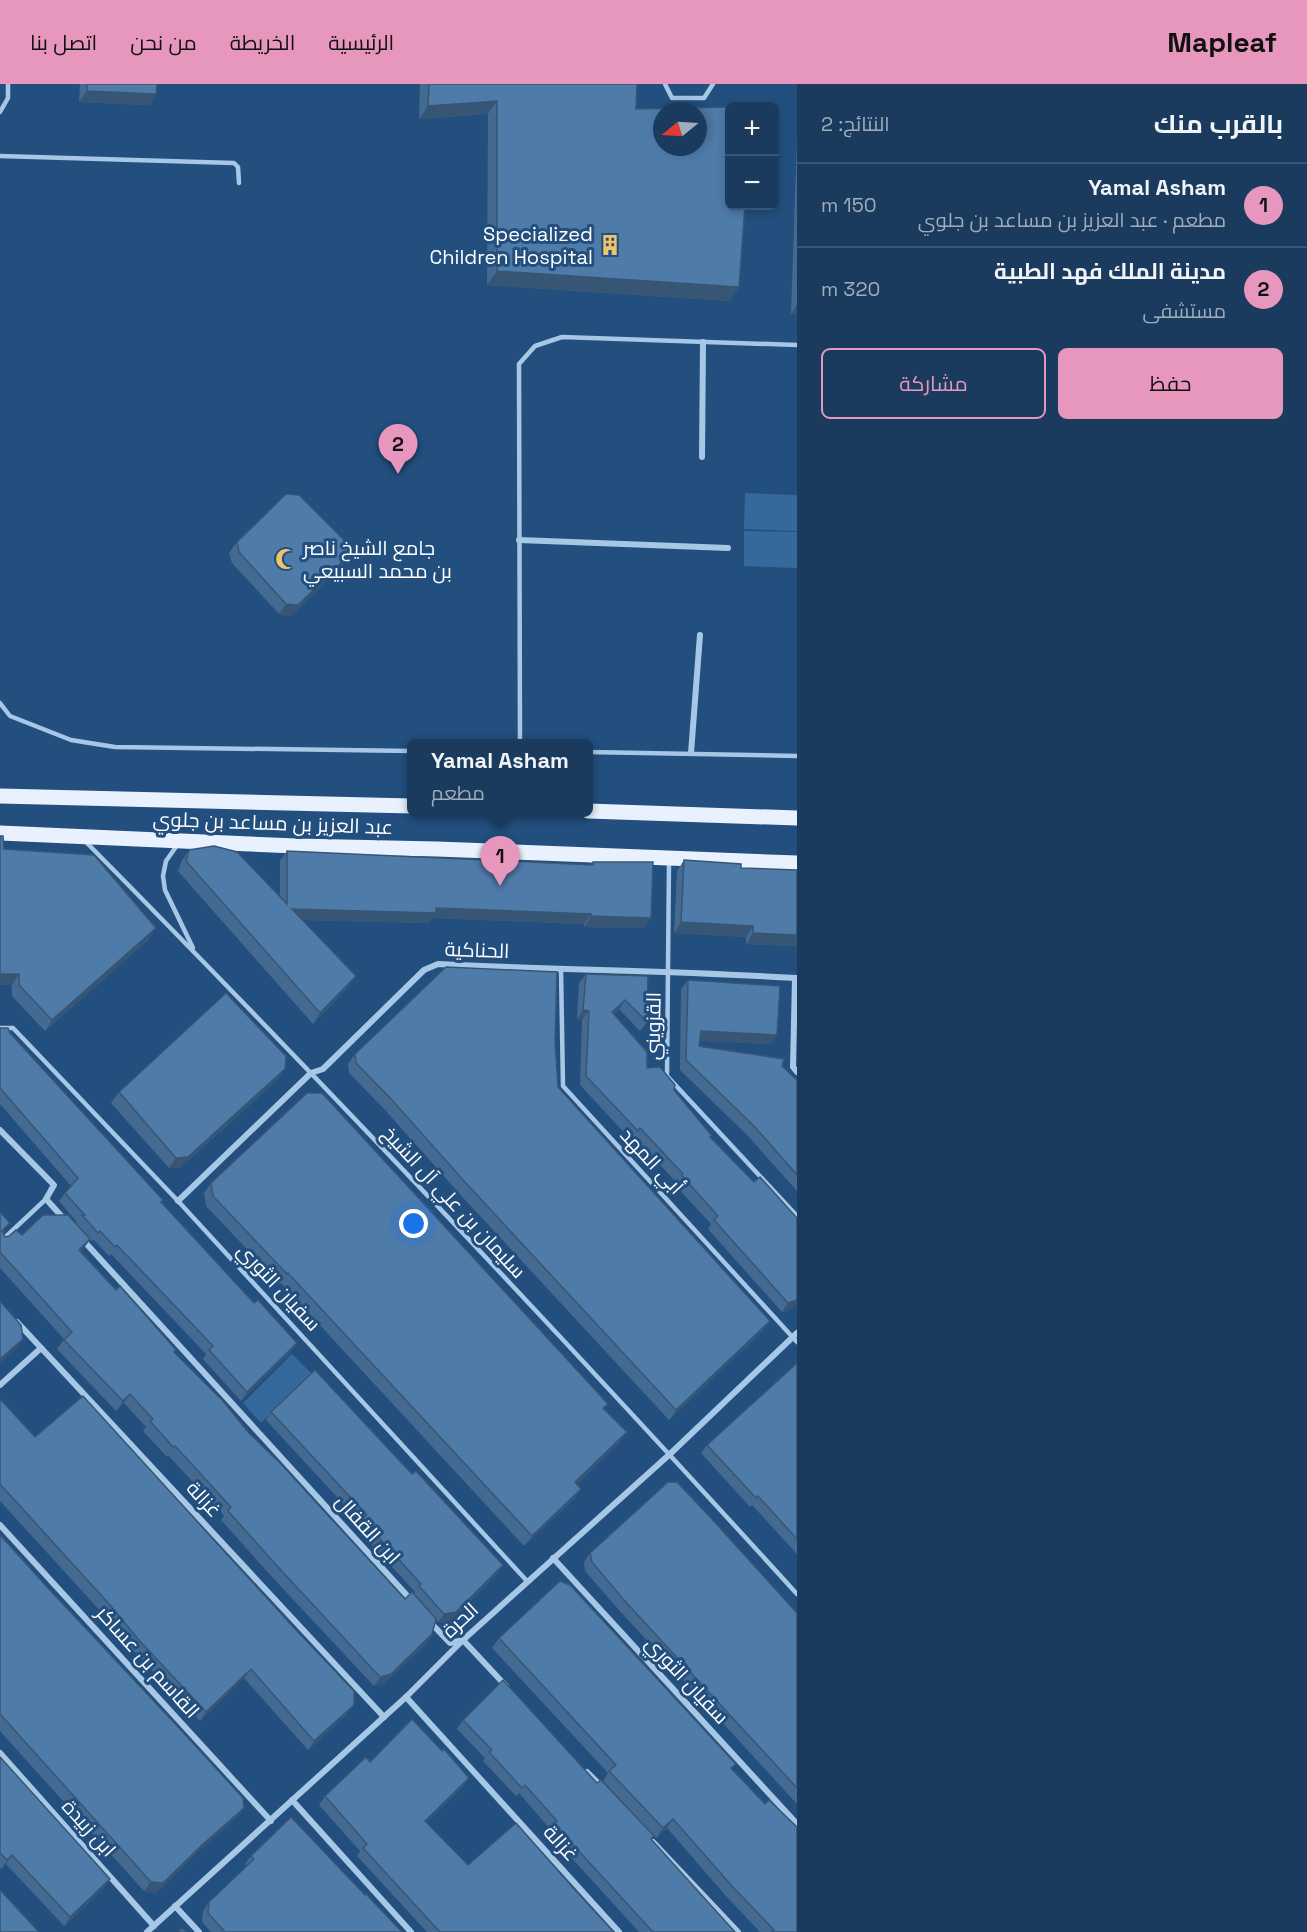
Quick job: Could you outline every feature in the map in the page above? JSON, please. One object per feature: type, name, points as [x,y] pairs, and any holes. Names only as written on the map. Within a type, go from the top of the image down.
[{"type":"main road","name":"عبد العزيز بن مساعد بن جلوي","points":[[0,796],[407,806]]},
{"type":"main road","points":[[593,811],[797,818]]},
{"type":"main road","name":"عبد العزيز بن مساعد بن جلوي","points":[[0,833],[82,838],[797,863]]},
{"type":"street","points":[[702,457],[703,342]]},
{"type":"street","points":[[519,540],[728,548]]},
{"type":"street","points":[[692,753],[700,635]]},
{"type":"street","name":"الحناكية","points":[[178,1202],[311,1072],[323,1069],[424,970],[434,965],[669,971],[796,978]]},
{"type":"street","points":[[796,978],[793,1067],[797,1072]]},
{"type":"street","points":[[0,1130],[54,1185],[46,1199],[70,1225]]},
{"type":"street","name":"ابن القفال","points":[[78,1234],[418,1608]]},
{"type":"street","name":"غزالة","points":[[14,1318],[384,1717]]},
{"type":"street","name":"الحرة","points":[[147,1932],[271,1821],[406,1697],[463,1640],[796,1337]]},
{"type":"street","points":[[0,1385],[41,1348]]},
{"type":"street","name":"القاسم بن عساكر","points":[[0,1525],[271,1821]]},
{"type":"street","name":"سفيان الثوري","points":[[553,1558],[797,1824]]},
{"type":"street","points":[[426,1617],[450,1643],[463,1640],[511,1691]]},
{"type":"street","name":"غزالة","points":[[406,1697],[619,1932]]},
{"type":"street","name":"ابن زبيدة","points":[[0,1753],[154,1926]]},
{"type":"street","points":[[584,1769],[608,1794]]},
{"type":"street","points":[[292,1800],[411,1932]]},
{"type":"street","points":[[649,1837],[738,1932]]},
{"type":"street","points":[[175,1906],[199,1932]]},
{"type":"lane","points":[[0,112],[8,98],[8,84]]},
{"type":"lane","points":[[665,84],[672,98],[704,98],[713,84]]},
{"type":"lane","points":[[0,156],[234,164],[238,167],[239,183]]},
{"type":"lane","points":[[520,739],[519,364],[535,346],[562,337],[797,345]]},
{"type":"lane","points":[[0,703],[10,716],[71,740],[115,747],[407,751]]},
{"type":"lane","points":[[593,753],[797,756]]},
{"type":"lane","name":"سليمان بن علي آل الشيخ","points":[[82,838],[311,1072],[670,1454],[797,1594]]},
{"type":"lane","points":[[179,841],[166,861],[165,890],[196,953]]},
{"type":"lane","name":"القزويني","points":[[669,858],[667,1076],[797,1216]]},
{"type":"lane","name":"أبي المهد","points":[[561,970],[562,1086],[796,1337]]},
{"type":"lane","name":"سفيان الثوري","points":[[0,1028],[14,1028],[178,1202],[527,1581]]},
{"type":"lane","points":[[0,1242],[46,1199]]},
{"type":"shaded area","points":[[745,493],[797,495],[797,531],[744,529]]},
{"type":"shaded area","points":[[744,531],[797,532],[797,568],[744,566]]},
{"type":"shaded area","points":[[292,1354],[311,1373],[261,1423],[243,1403]]},
{"type":"building","points":[[87,84],[157,84],[156,94],[87,91]]},
{"type":"building","name":"Specialized Children Hospital","points":[[429,84],[637,84],[636,109],[653,109],[653,156],[707,156],[707,107],[725,107],[725,210],[745,210],[739,287],[497,271],[497,101],[428,106]]},
{"type":"building","name":"جامع الشيخ ناصر بن محمد السبيعي","points":[[286,494],[299,495],[349,545],[348,556],[298,605],[286,604],[239,552],[237,542]]},
{"type":"building","points":[[0,836],[3,836],[4,849],[94,855],[156,928],[52,1020],[19,985],[19,974],[0,974]]},
{"type":"building","points":[[214,846],[237,852],[287,904],[287,851],[593,865],[593,862],[653,862],[651,918],[436,908],[436,913],[292,909],[356,976],[320,1013],[186,861],[189,850]]},
{"type":"building","points":[[684,860],[741,864],[741,868],[797,870],[797,935],[753,933],[753,926],[681,922]]},
{"type":"building","points":[[446,967],[557,972],[555,1041],[558,1087],[770,1321],[676,1410],[356,1063],[355,1054]]},
{"type":"building","points":[[586,974],[648,976],[647,1022],[625,1000],[612,1012],[647,1052],[647,1068],[660,1067],[675,1085],[674,1090],[712,1136],[710,1137],[754,1182],[760,1177],[797,1218],[797,1300],[788,1303],[714,1220],[718,1216],[682,1176],[683,1174],[586,1076],[589,1011],[583,1010]]},
{"type":"building","points":[[688,980],[780,986],[777,1035],[701,1031],[699,1046],[784,1059],[782,1066],[797,1080],[797,1175],[755,1127],[686,1060]]},
{"type":"building","points":[[226,993],[286,1056],[285,1069],[188,1157],[176,1158],[119,1092]]},
{"type":"building","points":[[0,1028],[8,1028],[10,1033],[163,1200],[161,1202],[254,1303],[258,1300],[297,1343],[247,1392],[209,1350],[213,1346],[117,1245],[115,1247],[100,1231],[98,1233],[65,1193],[78,1178],[0,1088]]},
{"type":"building","points":[[307,1093],[322,1093],[608,1404],[603,1408],[627,1432],[575,1482],[581,1489],[532,1536],[288,1273],[213,1196],[211,1183]]},
{"type":"building","points":[[0,1212],[10,1223],[2,1231],[5,1237],[16,1230],[22,1235],[43,1215],[68,1215],[90,1239],[79,1250],[116,1290],[120,1286],[176,1350],[174,1352],[223,1401],[249,1433],[280,1463],[405,1599],[412,1592],[436,1619],[432,1634],[391,1674],[380,1677],[228,1511],[231,1507],[175,1446],[173,1447],[150,1421],[153,1419],[130,1394],[123,1401],[64,1340],[72,1332],[0,1252]]},
{"type":"building","points":[[0,1301],[21,1325],[23,1339],[0,1359]]},
{"type":"building","points":[[797,1363],[797,1539],[707,1445]]},
{"type":"building","points":[[315,1370],[412,1474],[416,1471],[503,1565],[456,1612],[444,1614],[419,1586],[421,1584],[362,1519],[367,1515],[271,1412]]},
{"type":"building","points":[[83,1396],[354,1691],[354,1705],[314,1741],[251,1669],[206,1712],[0,1484],[0,1399],[35,1437]]},
{"type":"building","points":[[668,1482],[677,1482],[797,1613],[797,1788],[624,1600],[592,1562],[590,1553]]},
{"type":"building","points":[[0,1535],[243,1798],[244,1808],[163,1883],[151,1882],[0,1714]]},
{"type":"building","points":[[560,1581],[570,1585],[736,1764],[731,1768],[765,1804],[769,1800],[797,1827],[797,1932],[772,1932],[774,1930],[673,1819],[663,1828],[609,1771],[616,1765],[499,1638]]},
{"type":"building","points":[[503,1680],[597,1783],[601,1780],[654,1836],[651,1839],[735,1932],[653,1932],[554,1824],[557,1821],[525,1785],[522,1788],[489,1752],[492,1750],[463,1720]]},
{"type":"building","points":[[412,1719],[442,1751],[444,1749],[469,1778],[425,1821],[468,1865],[516,1823],[614,1932],[440,1932],[363,1848],[367,1844],[325,1796],[366,1757],[370,1762]]},
{"type":"building","points":[[0,1757],[110,1879],[70,1917],[12,1855],[7,1860],[0,1853]]},
{"type":"building","points":[[291,1817],[402,1932],[225,1932],[208,1913],[209,1902],[254,1859],[251,1856]]},
{"type":"building","points":[[0,1890],[39,1932],[0,1932]]},
{"type":"place","name":"Specialized Children Hospital","points":[[610,245]]},
{"type":"place","name":"مدينة الملك فهد الطبية","points":[[398,474]]},
{"type":"place","name":"جامع الشيخ ناصر بن محمد السبيعي","points":[[286,559]]},
{"type":"place","name":"Yamal Asham","points":[[500,886]]}]
